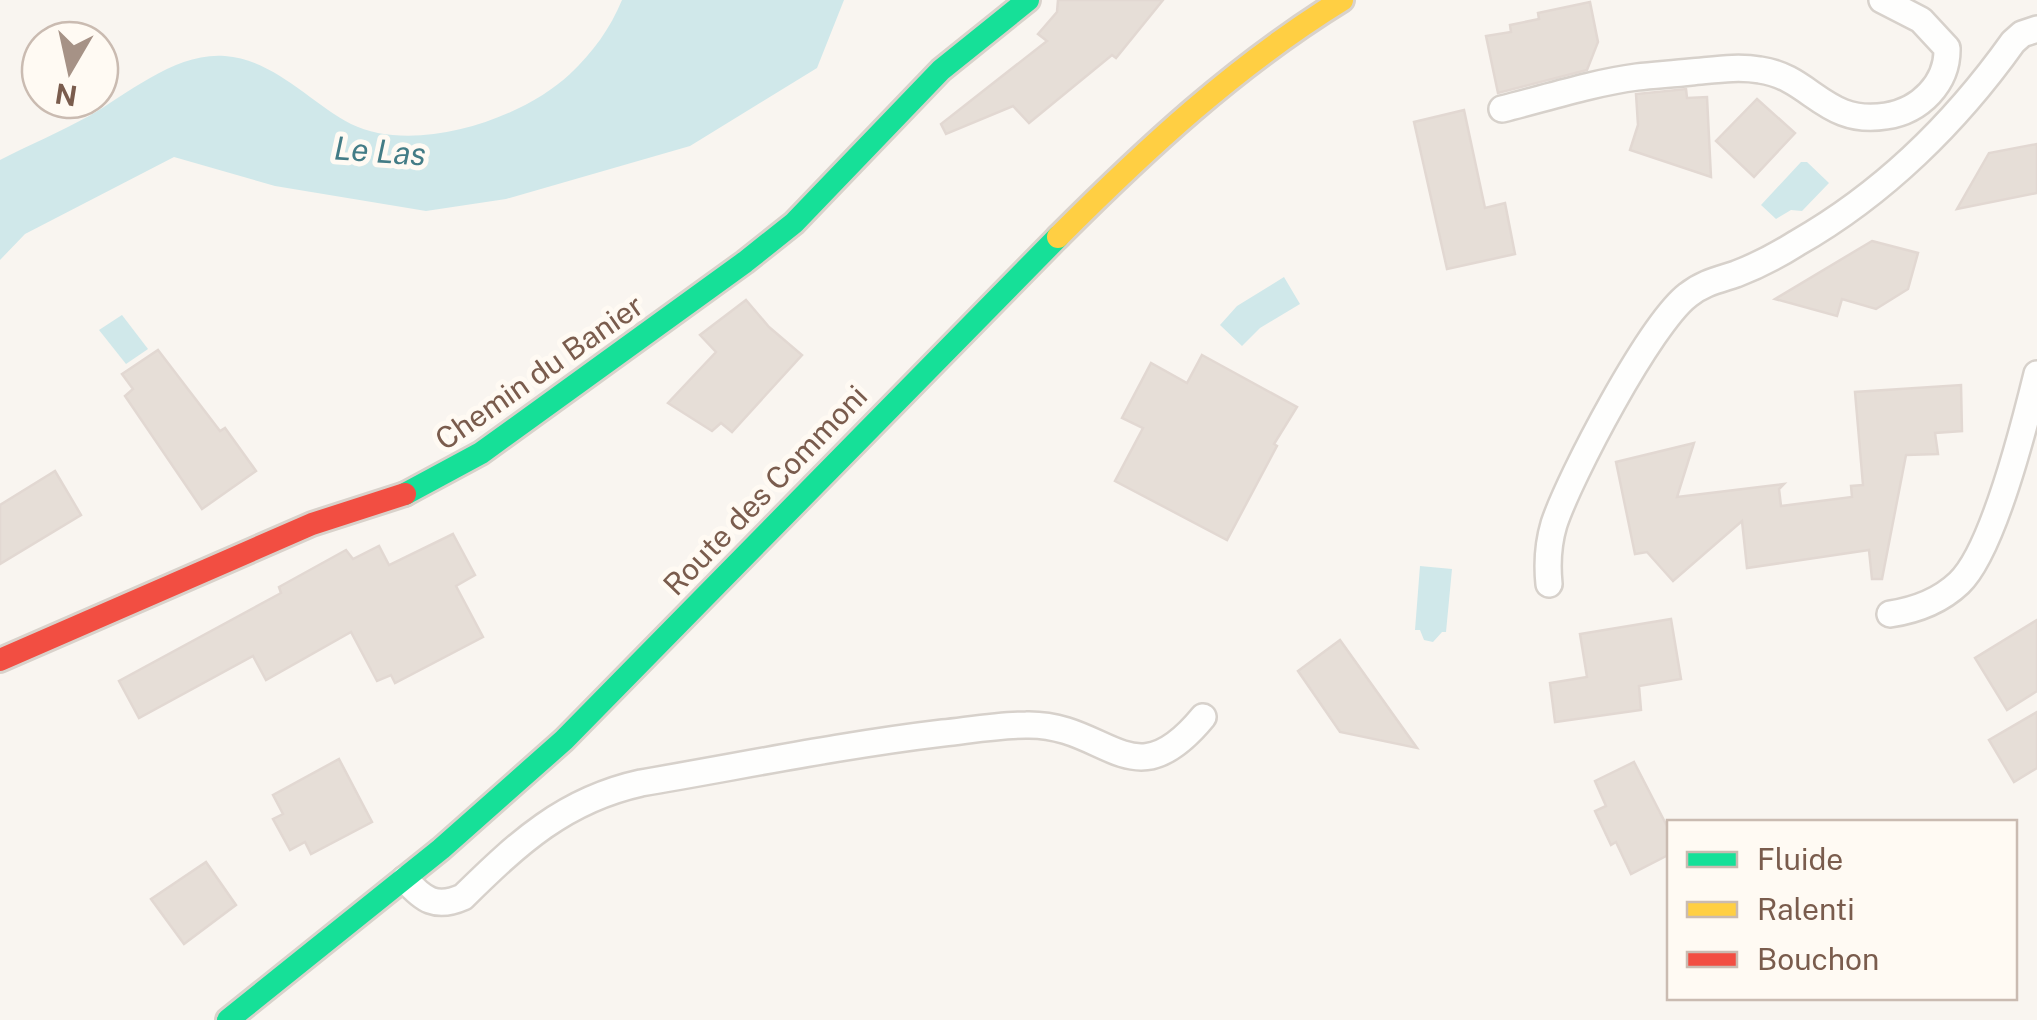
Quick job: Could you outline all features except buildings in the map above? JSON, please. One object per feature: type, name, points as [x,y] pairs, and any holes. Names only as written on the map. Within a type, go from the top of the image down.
[{"type":"street","name":"Chemin du Banier","points":[[0,660],[312,524],[416,490],[481,453],[782,233],[942,70],[1028,0]]},
{"type":"street","name":"Route des Commoni","points":[[228,1020],[405,879],[564,740],[900,394],[1148,148],[1252,58],[1342,0]]},
{"type":"lane","points":[[1502,109],[1634,77],[1728,68],[1772,72],[1851,117],[1898,114],[1927,96],[1945,68],[1947,48],[1922,20],[1882,0]]},
{"type":"lane","points":[[1549,584],[1550,543],[1565,499],[1610,411],[1674,308],[1705,282],[1764,262],[1838,218],[1956,115],[2013,42],[2037,29]]},
{"type":"lane","points":[[1890,614],[1918,609],[1962,581],[1998,506],[2037,374]]},
{"type":"lane","points":[[405,879],[424,900],[452,902],[463,897],[550,819],[605,792],[641,784],[887,740],[1030,724],[1074,731],[1126,755],[1155,757],[1185,739],[1203,718]]},
{"type":"water","name":"Le Las","points":[[622,0],[844,0],[817,68],[690,146],[506,199],[426,211],[275,186],[174,157],[25,234],[0,260],[0,160],[81,120],[120,120],[120,97],[171,67],[207,56],[243,59],[275,73],[351,124],[376,133],[435,134],[496,118],[549,91],[593,49]]},
{"type":"water","points":[[1801,162],[1807,162],[1829,183],[1802,211],[1791,210],[1776,219],[1761,205]]},
{"type":"water","points":[[1284,277],[1300,304],[1260,328],[1242,346],[1220,325],[1237,306]]},
{"type":"water","points":[[122,315],[148,349],[126,364],[99,330]]},
{"type":"water","points":[[1420,566],[1452,569],[1446,632],[1433,642],[1424,640],[1420,630],[1415,630]]},
{"type":"traffic: fast","points":[[405,494],[481,453],[745,262],[794,223],[941,70],[1028,0]]},
{"type":"traffic: fast","points":[[228,1020],[441,849],[564,740],[1058,237]]},
{"type":"traffic: slow","points":[[1058,237],[1193,110],[1265,52],[1342,0]]},
{"type":"traffic: jam","points":[[0,660],[312,524],[405,494]]}]
